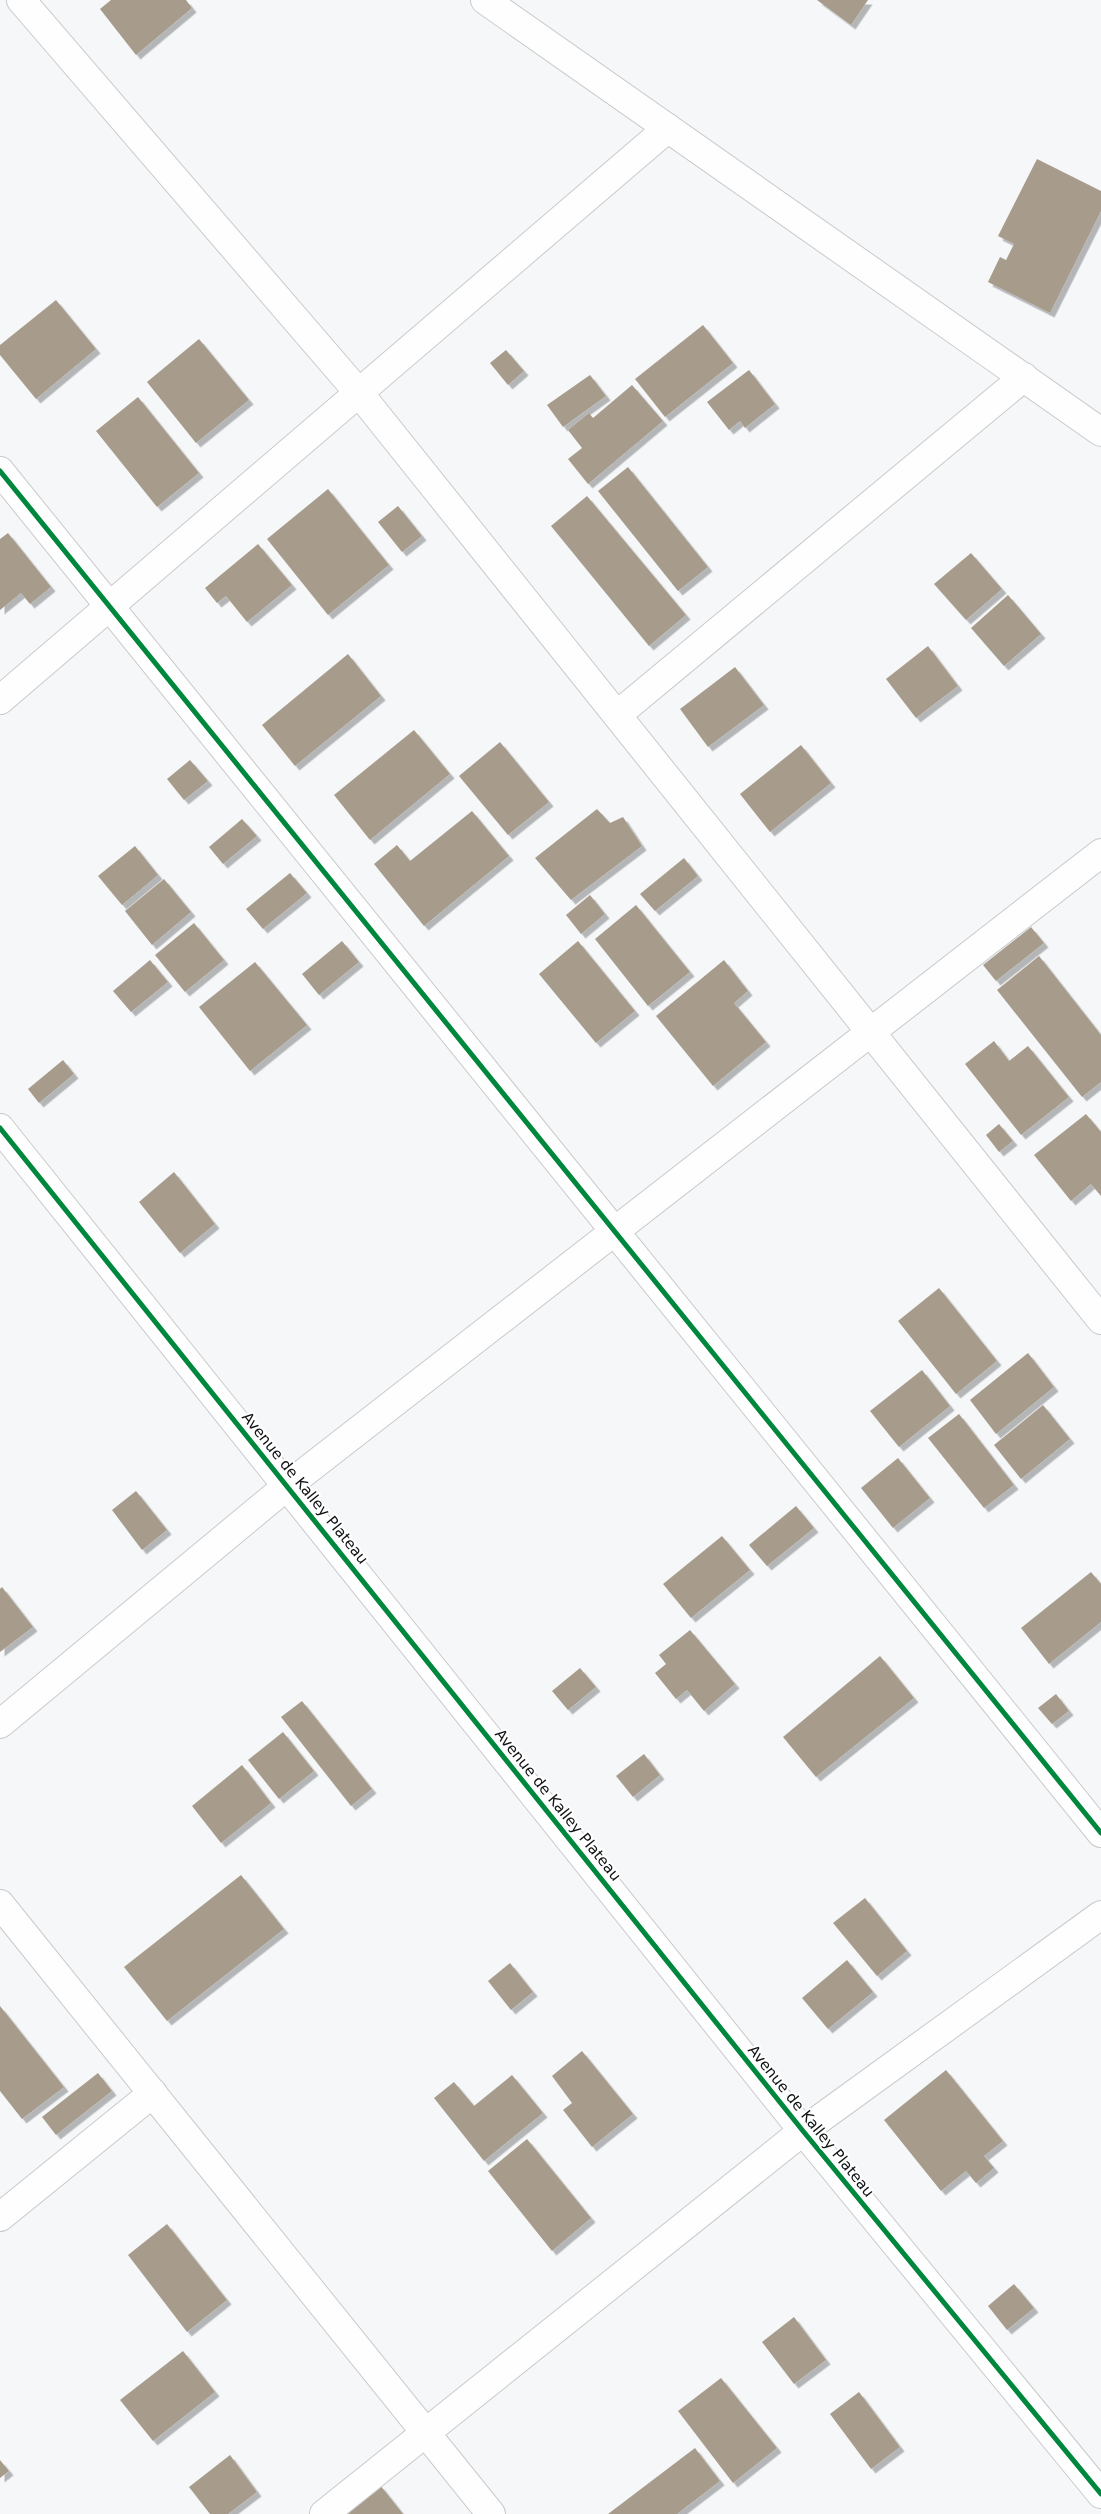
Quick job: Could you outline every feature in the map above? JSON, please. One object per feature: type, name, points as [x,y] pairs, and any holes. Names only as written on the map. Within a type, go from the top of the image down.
[{"type":"street","points":[[21,0],[359,393],[1101,1320]]},
{"type":"street","points":[[485,0],[1101,432]]},
{"type":"street","points":[[0,700],[668,128]]},
{"type":"street","points":[[617,715],[1024,377]]},
{"type":"street","points":[[0,472],[1101,1833]]},
{"type":"street","points":[[0,1724],[288,1486],[1101,853]]},
{"type":"street","name":"Avenue de Kalley Plateau","points":[[0,1128],[802,2131],[1096,2476]]},
{"type":"street","points":[[0,1904],[491,2514]]},
{"type":"street","points":[[324,2514],[802,2131],[1101,1915]]},
{"type":"street","points":[[0,2217],[153,2093]]},
{"type":"building","points":[[111,0],[186,0],[192,8],[136,55],[100,9]]},
{"type":"building","points":[[817,0],[868,0],[851,25]]},
{"type":"building","points":[[1037,159],[1101,191],[1101,211],[1050,313],[988,282],[1000,257],[1006,260],[1014,244],[998,236]]},
{"type":"building","points":[[56,300],[96,349],[36,399],[0,355],[0,345]]},
{"type":"building","points":[[703,325],[733,363],[665,417],[635,379]]},
{"type":"building","points":[[199,339],[249,400],[196,443],[147,382]]},
{"type":"building","points":[[506,350],[524,371],[508,385],[490,363]]},
{"type":"building","points":[[749,370],[775,404],[745,428],[740,421],[729,430],[707,402]]},
{"type":"building","points":[[590,375],[606,396],[563,427],[547,405]]},
{"type":"building","points":[[632,385],[663,421],[588,484],[568,459],[582,448],[568,430],[589,413],[593,418]]},
{"type":"building","points":[[138,397],[199,473],[157,507],[96,431]]},
{"type":"building","points":[[628,467],[708,567],[678,591],[598,491]]},
{"type":"building","points":[[328,489],[389,565],[328,615],[267,539]]},
{"type":"building","points":[[587,496],[686,615],[649,646],[551,526]]},
{"type":"building","points":[[398,506],[422,536],[402,552],[378,522]]},
{"type":"building","points":[[8,533],[51,587],[30,604],[21,593],[0,610],[0,539]]},
{"type":"building","points":[[258,544],[292,585],[247,622],[226,596],[217,603],[205,588]]},
{"type":"building","points":[[971,553],[1002,589],[966,620],[934,584]]},
{"type":"building","points":[[1008,595],[1041,634],[1004,666],[971,628]]},
{"type":"building","points":[[928,646],[958,686],[916,718],[886,679]]},
{"type":"building","points":[[348,654],[381,696],[295,766],[262,725]]},
{"type":"building","points":[[735,667],[764,705],[708,747],[680,709]]},
{"type":"building","points":[[414,730],[450,774],[370,840],[334,795]]},
{"type":"building","points":[[500,742],[549,802],[508,835],[459,776]]},
{"type":"building","points":[[801,745],[831,783],[770,832],[740,794]]},
{"type":"building","points":[[190,760],[208,781],[184,800],[167,779]]},
{"type":"building","points":[[597,809],[610,823],[623,817],[642,846],[571,900],[535,858]]},
{"type":"building","points":[[472,811],[509,856],[424,926],[374,864],[397,845],[410,861]]},
{"type":"building","points":[[242,819],[257,836],[223,864],[209,847]]},
{"type":"building","points":[[135,846],[158,875],[122,905],[98,876]]},
{"type":"building","points":[[684,858],[698,876],[655,911],[640,894]]},
{"type":"building","points":[[290,873],[307,893],[263,929],[246,909]]},
{"type":"building","points":[[164,879],[191,912],[152,945],[125,911]]},
{"type":"building","points":[[590,895],[605,914],[581,934],[566,915]]},
{"type":"building","points":[[636,905],[690,972],[648,1006],[595,939]]},
{"type":"building","points":[[194,923],[224,960],[185,992],[155,955]]},
{"type":"building","points":[[1031,927],[1044,943],[996,981],[983,965]]},
{"type":"building","points":[[342,941],[359,962],[319,995],[302,974]]},
{"type":"building","points":[[578,941],[635,1011],[596,1043],[539,974]]},
{"type":"building","points":[[1039,956],[1101,1035],[1101,1082],[1082,1097],[997,990]]},
{"type":"building","points":[[150,960],[168,982],[131,1012],[113,991]]},
{"type":"building","points":[[724,960],[748,991],[734,1003],[766,1042],[713,1086],[656,1016]]},
{"type":"building","points":[[255,962],[307,1025],[250,1071],[199,1007]]},
{"type":"building","points":[[994,1041],[1009,1061],[1028,1046],[1069,1097],[1021,1135],[965,1064]]},
{"type":"building","points":[[63,1060],[74,1074],[39,1103],[28,1089]]},
{"type":"building","points":[[1086,1114],[1101,1132],[1101,1196],[1091,1184],[1071,1201],[1034,1155]]},
{"type":"building","points":[[999,1124],[1013,1141],[999,1152],[986,1135]]},
{"type":"building","points":[[174,1172],[215,1224],[180,1253],[139,1202]]},
{"type":"building","points":[[939,1288],[997,1361],[956,1394],[898,1321]]},
{"type":"building","points":[[1028,1353],[1054,1387],[996,1434],[970,1400]]},
{"type":"building","points":[[922,1370],[950,1406],[899,1447],[870,1411]]},
{"type":"building","points":[[1043,1405],[1070,1439],[1021,1479],[994,1445]]},
{"type":"building","points":[[959,1414],[1014,1485],[984,1508],[928,1438]]},
{"type":"building","points":[[898,1458],[930,1498],[893,1528],[861,1488]]},
{"type":"building","points":[[136,1491],[167,1530],[142,1550],[112,1510]]},
{"type":"building","points":[[796,1506],[814,1528],[767,1566],[749,1545]]},
{"type":"building","points":[[722,1536],[750,1570],[691,1618],[663,1584]]},
{"type":"building","points":[[1091,1572],[1101,1584],[1101,1622],[1049,1664],[1021,1628]]},
{"type":"building","points":[[2,1587],[33,1627],[0,1652],[0,1589]]},
{"type":"building","points":[[690,1630],[735,1684],[704,1711],[687,1690],[676,1699],[655,1673],[666,1664],[659,1655]]},
{"type":"building","points":[[880,1656],[914,1698],[816,1777],[783,1737]]},
{"type":"building","points":[[580,1668],[596,1687],[568,1710],[552,1691]]},
{"type":"building","points":[[1056,1694],[1069,1711],[1052,1724],[1038,1708]]},
{"type":"building","points":[[302,1701],[372,1789],[351,1806],[281,1717]]},
{"type":"building","points":[[283,1732],[314,1771],[279,1799],[248,1760]]},
{"type":"building","points":[[644,1754],[660,1775],[633,1797],[616,1776]]},
{"type":"building","points":[[242,1765],[271,1803],[221,1843],[192,1806]]},
{"type":"building","points":[[241,1875],[284,1929],[167,2021],[124,1967]]},
{"type":"building","points":[[865,1898],[907,1951],[877,1976],[833,1923]]},
{"type":"building","points":[[847,1960],[873,1992],[828,2029],[802,1998]]},
{"type":"building","points":[[510,1963],[533,1992],[511,2010],[488,1981]]},
{"type":"building","points":[[0,2006],[64,2087],[22,2119],[0,2091]]},
{"type":"building","points":[[582,2051],[633,2114],[592,2147],[563,2110],[572,2103],[552,2076]]},
{"type":"building","points":[[946,2070],[1003,2141],[984,2156],[994,2168],[976,2183],[966,2171],[941,2191],[884,2120]]},
{"type":"building","points":[[98,2073],[112,2091],[56,2135],[42,2117]]},
{"type":"building","points":[[512,2075],[543,2113],[484,2161],[434,2098],[454,2082],[474,2106]]},
{"type":"building","points":[[527,2139],[591,2218],[552,2251],[488,2171]]},
{"type":"building","points":[[167,2224],[227,2300],[187,2332],[128,2255]]},
{"type":"building","points":[[1014,2284],[1034,2308],[1007,2330],[988,2306]]},
{"type":"building","points":[[794,2317],[826,2360],[794,2384],[762,2342]]},
{"type":"building","points":[[183,2351],[215,2392],[153,2441],[120,2400]]},
{"type":"building","points":[[721,2378],[777,2448],[733,2483],[678,2411]]},
{"type":"building","points":[[859,2392],[900,2447],[871,2469],[830,2414]]},
{"type":"building","points":[[695,2448],[720,2481],[677,2514],[608,2514]]},
{"type":"building","points":[[230,2455],[257,2492],[228,2514],[210,2514],[189,2487]]},
{"type":"building","points":[[0,2460],[9,2471],[0,2478]]},
{"type":"building","points":[[380,2485],[403,2514],[344,2514]]},
{"type":"cycle path","points":[[0,471],[1101,1833]]},
{"type":"cycle path","points":[[0,1128],[803,2131],[1101,2494]]}]
